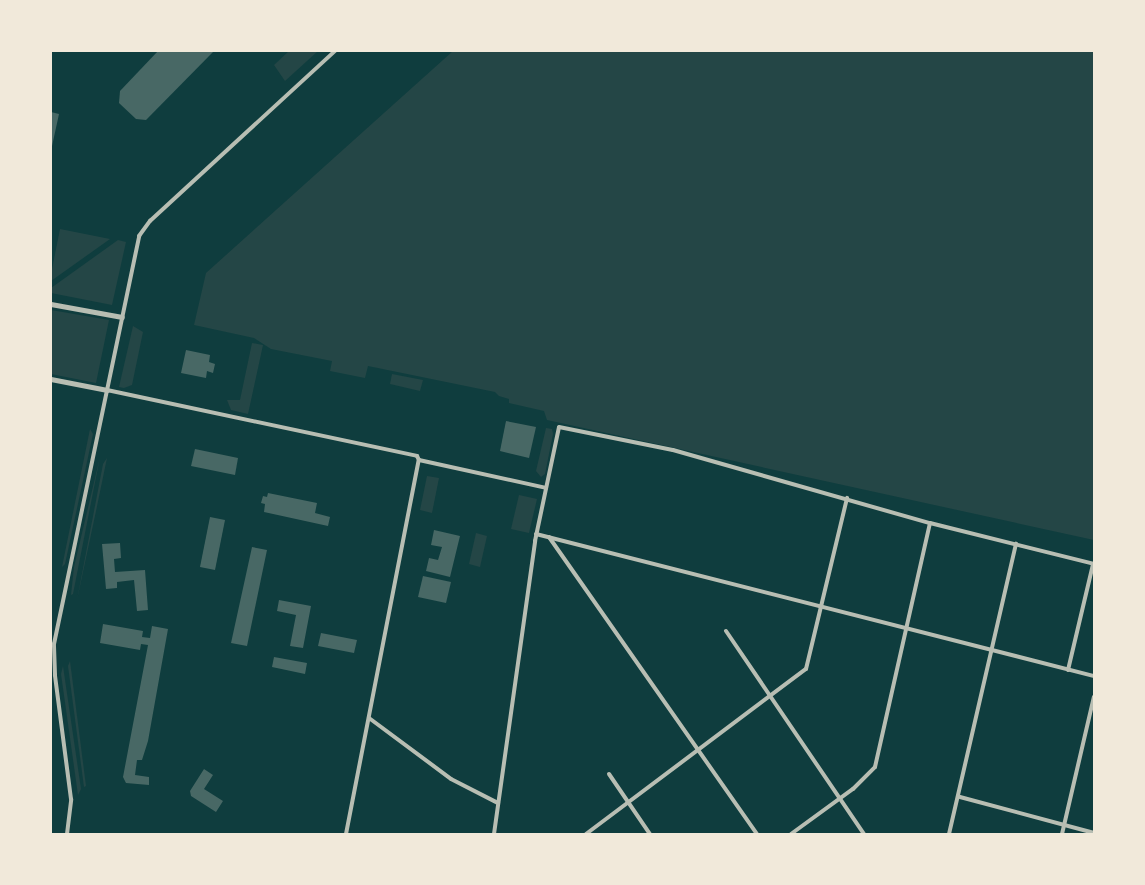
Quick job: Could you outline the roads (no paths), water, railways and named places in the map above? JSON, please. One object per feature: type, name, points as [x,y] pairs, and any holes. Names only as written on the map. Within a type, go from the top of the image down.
[{"type":"street","points":[[66,834],[71,800],[55,675],[54,644],[142,230],[335,51]]},
{"type":"street","points":[[51,304],[122,317]]},
{"type":"street","points":[[51,379],[417,456],[419,460],[546,488]]},
{"type":"street","points":[[494,834],[536,534],[559,427],[673,450],[930,523],[1094,564],[1068,670]]},
{"type":"street","points":[[346,834],[419,460]]},
{"type":"street","points":[[586,834],[806,670],[847,498]]},
{"type":"street","points":[[791,834],[865,779],[875,767],[930,523]]},
{"type":"street","points":[[536,534],[1094,676]]},
{"type":"street","points":[[548,537],[701,750],[758,834]]},
{"type":"street","points":[[949,834],[960,797],[1016,544]]},
{"type":"street","points":[[726,631],[864,834]]},
{"type":"street","points":[[1062,834],[1094,697]]},
{"type":"street","points":[[369,718],[451,779],[498,804]]},
{"type":"street","points":[[610,774],[650,834]]},
{"type":"street","points":[[960,797],[1094,833]]}]
